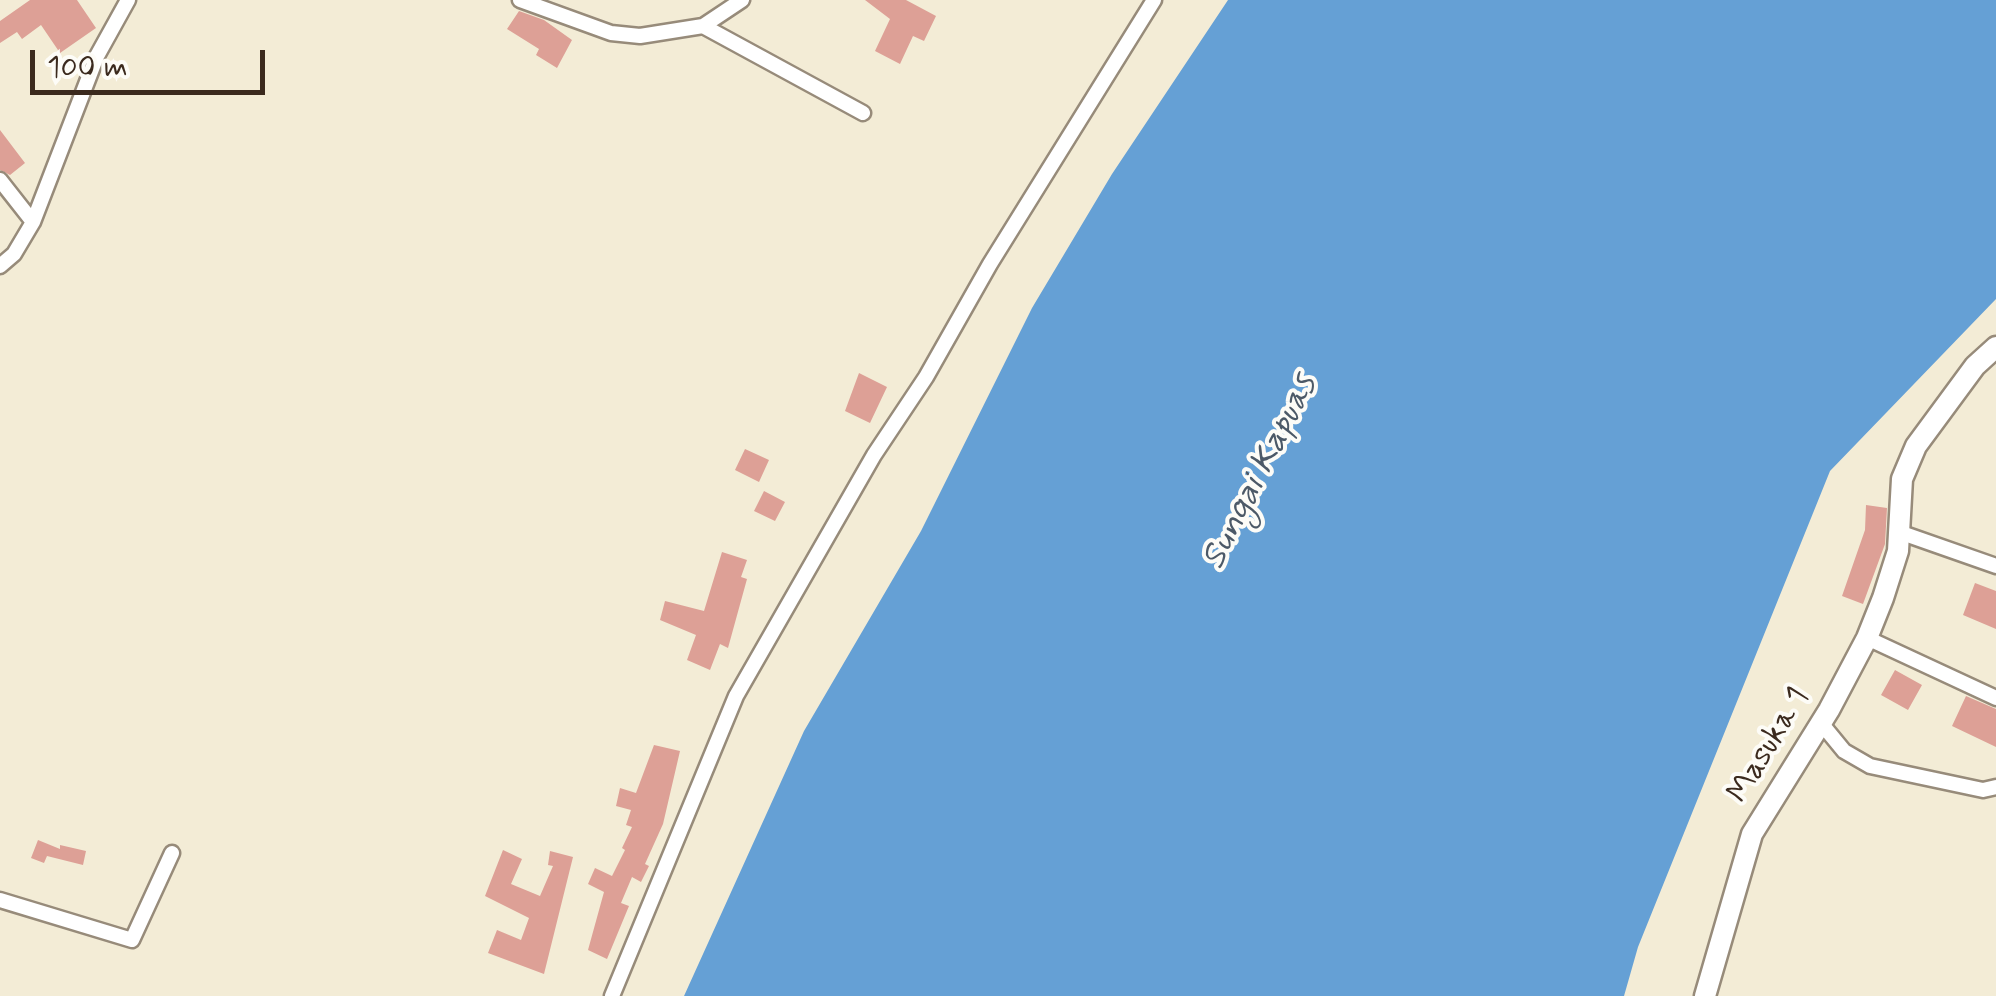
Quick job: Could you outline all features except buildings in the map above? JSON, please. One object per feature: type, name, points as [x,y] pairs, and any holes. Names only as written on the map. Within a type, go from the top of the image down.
[{"type":"street","points":[[0,266],[14,254],[33,222],[97,56],[128,0]]},
{"type":"street","points":[[520,0],[610,33],[658,35],[703,26],[742,0]]},
{"type":"street","points":[[612,996],[736,696],[874,454],[926,377],[990,264],[1154,0]]},
{"type":"street","points":[[703,26],[863,113]]},
{"type":"street","points":[[0,180],[33,222]]},
{"type":"street","name":"Masuka 1","points":[[1704,996],[1742,858],[1784,776],[1816,730],[1868,638],[1894,568],[1902,479],[1916,446],[1975,366],[1996,347]]},
{"type":"street","points":[[1899,532],[1996,566]]},
{"type":"street","points":[[1868,638],[1996,698]]},
{"type":"street","points":[[1816,730],[1870,766],[1983,790],[1996,788]]},
{"type":"street","points":[[0,900],[132,940],[172,853]]},
{"type":"water","name":"Sungai Kapuas","points":[[1228,0],[1996,0],[1996,299],[1830,471],[1638,947],[1624,996],[684,996],[804,731],[921,531],[1032,308],[1112,174]]}]
